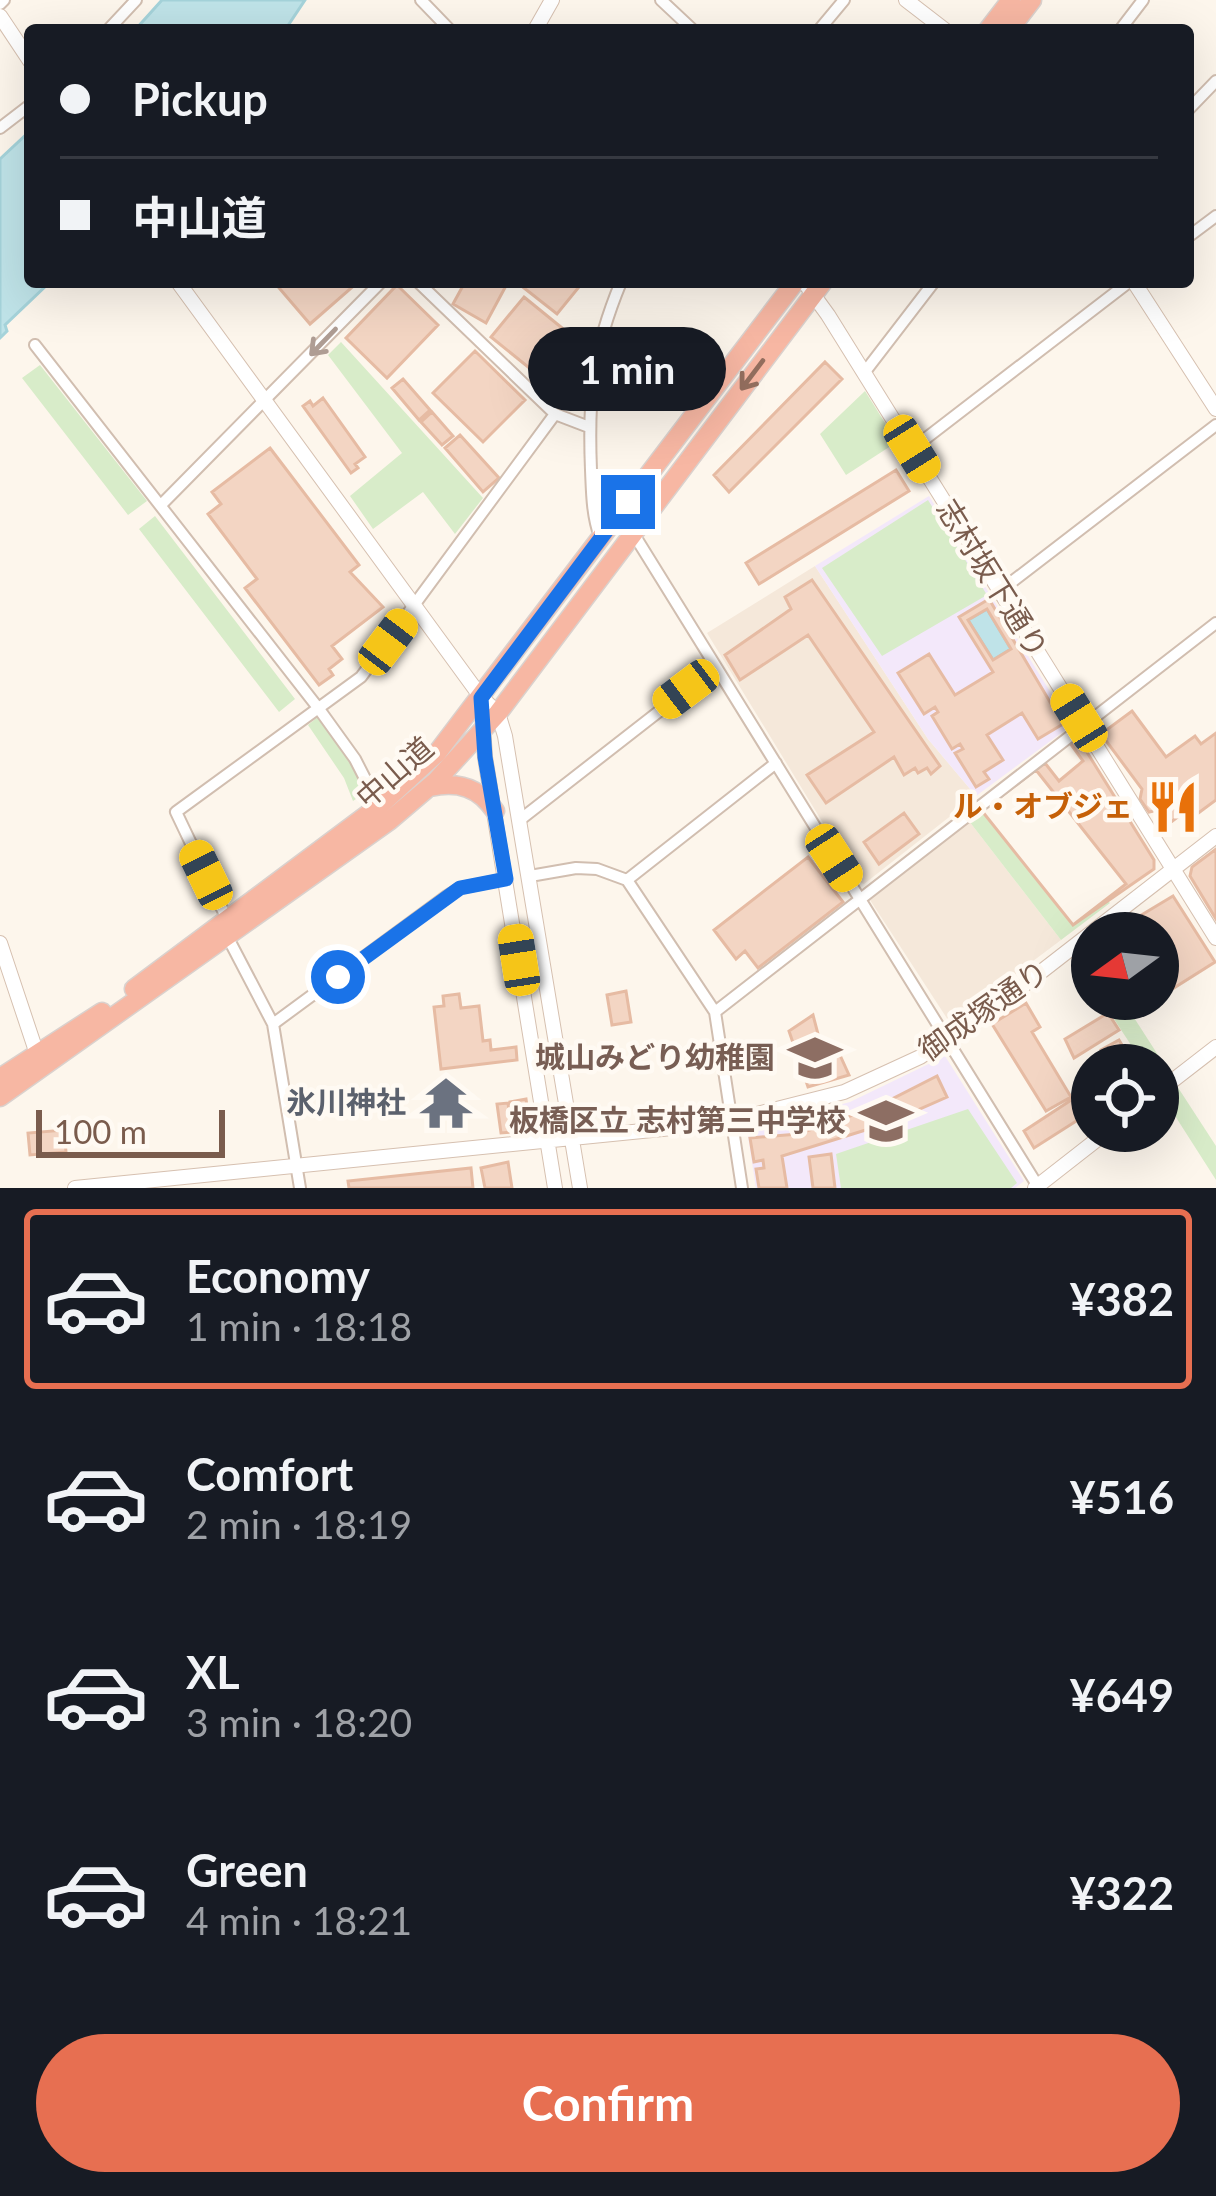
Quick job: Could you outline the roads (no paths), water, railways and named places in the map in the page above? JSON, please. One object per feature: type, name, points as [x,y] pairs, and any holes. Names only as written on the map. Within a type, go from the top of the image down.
[{"type":"highway","points":[[993,24],[1011,0]]},
{"type":"highway","name":"中山道","points":[[0,1078],[430,788],[498,712],[633,533],[807,288]]},
{"type":"highway","name":"中山道","points":[[0,1097],[227,928],[437,753],[601,539],[807,288]]},
{"type":"highway","points":[[430,788],[466,786],[495,811]]},
{"type":"street","points":[[114,24],[136,0]]},
{"type":"street","points":[[421,0],[444,24]]},
{"type":"street","points":[[661,0],[687,24]]},
{"type":"street","points":[[824,24],[844,0]]},
{"type":"street","points":[[906,0],[937,24]]},
{"type":"street","points":[[1125,24],[1143,0]]},
{"type":"street","points":[[0,16],[24,52]]},
{"type":"street","points":[[1194,104],[1216,81]]},
{"type":"street","points":[[0,128],[24,110]]},
{"type":"street","points":[[182,288],[481,698],[498,712],[521,819],[580,1188]]},
{"type":"street","points":[[161,505],[375,288]]},
{"type":"street","points":[[424,288],[555,414],[590,427]]},
{"type":"street","points":[[601,539],[593,512],[590,427],[595,352],[619,288]]},
{"type":"street","name":"志村坂下通り","points":[[811,288],[1216,938]]},
{"type":"street","points":[[864,373],[929,288]]},
{"type":"street","points":[[912,449],[1123,288]]},
{"type":"street","points":[[1135,288],[1216,409]]},
{"type":"street","points":[[34,345],[319,709],[355,759],[379,806]]},
{"type":"street","points":[[300,1188],[273,1024],[176,812],[362,676],[555,414]]},
{"type":"street","points":[[1000,591],[1216,425]]},
{"type":"street","points":[[633,533],[1037,1187],[1081,1152]]},
{"type":"street","points":[[715,1012],[1216,623]]},
{"type":"street","points":[[521,819],[716,667]]},
{"type":"street","points":[[481,698],[482,732],[555,1188]]},
{"type":"street","points":[[627,880],[776,763]]},
{"type":"street","name":"御成塚通り","points":[[75,1188],[732,1121],[844,1092],[897,1070],[947,1040],[1216,836]]},
{"type":"street","points":[[530,876],[576,868],[597,869],[627,880],[715,1012],[742,1188]]},
{"type":"street","points":[[273,1024],[447,896],[460,888],[506,879]]},
{"type":"street","points":[[0,943],[37,1054]]},
{"type":"street","points":[[1179,1076],[1216,1047]]},
{"type":"water","points":[[162,0],[305,0],[289,24],[140,24]]},
{"type":"water","points":[[24,137],[24,288],[44,288],[5,325],[7,331],[0,338],[0,159]]},
{"type":"water","points":[[987,609],[1011,649],[993,660],[968,620]]},
{"type":"place","name":"ル・オブジェ","points":[[1173,807]]},
{"type":"place","name":"城山みどり幼稚園","points":[[815,1058]]},
{"type":"place","name":"氷川神社","points":[[446,1103]]},
{"type":"place","name":"板橋区立 志村第三中学校","points":[[886,1121]]}]
